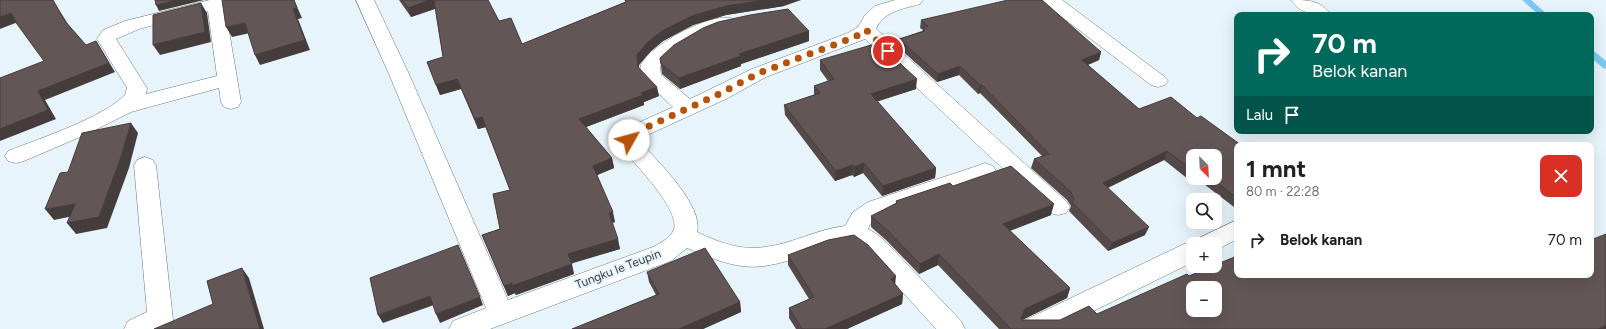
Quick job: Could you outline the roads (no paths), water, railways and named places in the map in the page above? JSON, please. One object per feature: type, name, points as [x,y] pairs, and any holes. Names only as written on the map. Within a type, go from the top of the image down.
[{"type":"street","points":[[365,0],[399,74],[501,313]]},
{"type":"street","points":[[914,0],[881,10],[870,18],[866,30],[855,37],[759,73],[719,94],[636,132],[629,140],[629,143],[678,202],[686,217],[686,229],[682,236],[715,250],[740,257],[758,257],[782,254],[819,240],[856,234],[873,245],[952,329]]},
{"type":"street","points":[[1051,0],[1158,81]]},
{"type":"street","points":[[1300,0],[1318,12]]},
{"type":"street","points":[[16,156],[102,119],[123,107],[134,97],[137,88],[106,39],[110,34],[132,24],[224,2],[228,80],[231,102]]},
{"type":"street","points":[[687,108],[651,77],[650,66],[661,53],[676,41],[721,22],[740,19]]},
{"type":"street","points":[[866,30],[1058,207]]},
{"type":"street","points":[[123,107],[228,80]]},
{"type":"street","points":[[145,165],[153,325]]},
{"type":"street","points":[[856,234],[855,228],[857,222],[876,208],[985,171]]},
{"type":"street","points":[[1222,237],[1234,231]]},
{"type":"street","name":"Tungku Ie Teupin","points":[[462,329],[501,313],[662,254],[677,244],[682,236]]},
{"type":"street","points":[[1032,329],[1186,254]]},
{"type":"waterway","points":[[1526,0],[1540,12]]},
{"type":"waterway","points":[[1594,56],[1606,66]]}]
